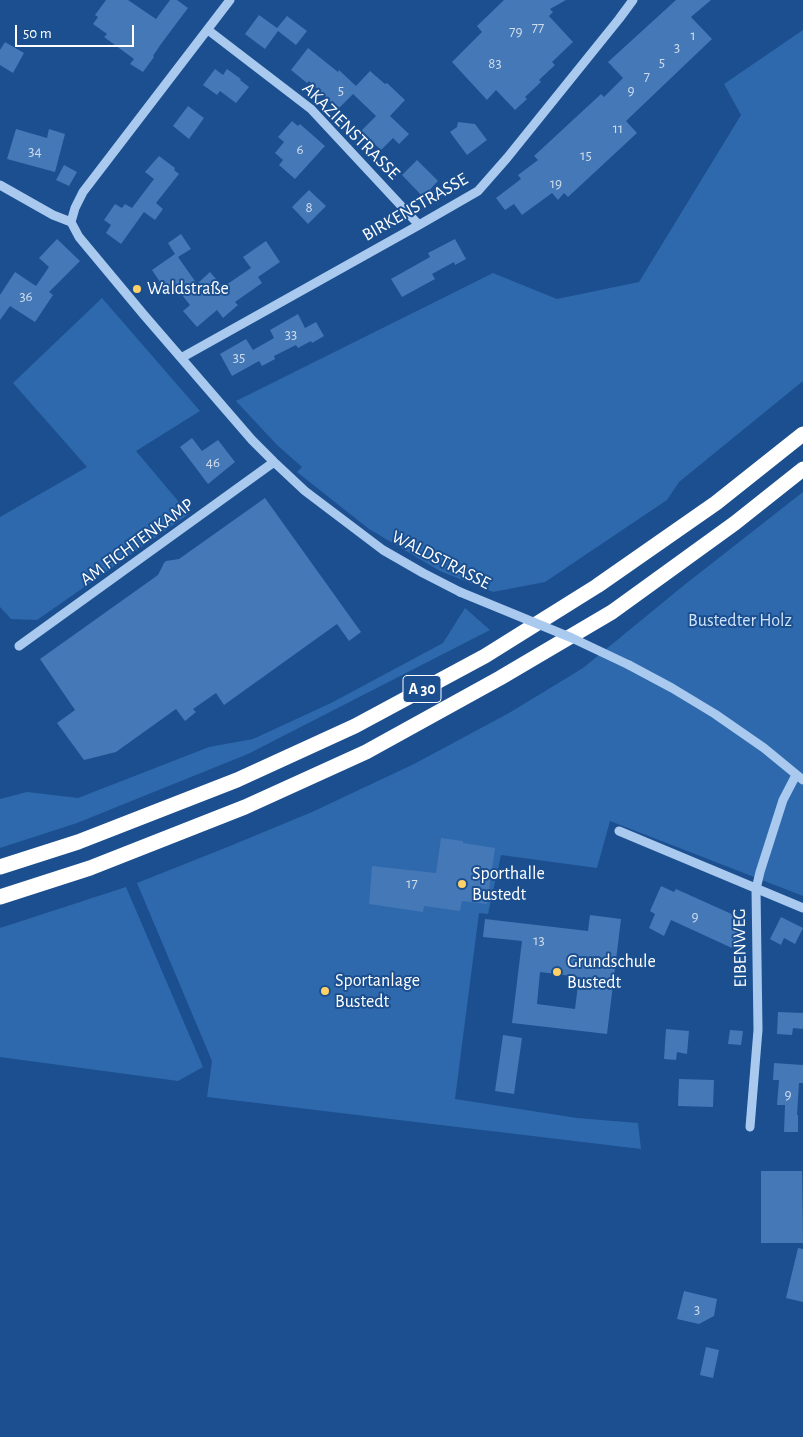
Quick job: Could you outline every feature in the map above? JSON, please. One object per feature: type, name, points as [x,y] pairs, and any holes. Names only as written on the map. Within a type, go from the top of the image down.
[{"type":"highway","name":"A 30","points":[[0,867],[78,842],[237,780],[355,726],[485,656],[597,586],[700,514],[803,434]]},
{"type":"highway","name":"A 30","points":[[0,897],[100,865],[245,807],[366,752],[500,678],[612,612],[735,523],[803,469]]},
{"type":"street","points":[[0,185],[53,215],[71,222],[83,192],[230,0]]},
{"type":"street","name":"BIRKENSTRASSE","points":[[181,358],[478,190],[508,158],[633,0]]},
{"type":"street","name":"AKAZIENSTRASSE","points":[[208,30],[311,109],[419,225]]},
{"type":"street","name":"WALDSTRASSE","points":[[71,222],[79,237],[252,440],[305,491],[383,550],[424,573],[460,592],[572,638],[672,688],[715,714],[764,748],[800,777]]},
{"type":"street","name":"AM FICHTENKAMP","points":[[18,646],[274,462]]},
{"type":"street","name":"EIBENWEG","points":[[750,1127],[758,1030],[756,890],[783,800],[800,777]]},
{"type":"street","points":[[619,831],[756,890],[803,908]]},
{"type":"green space","points":[[803,30],[803,381],[679,482],[667,500],[545,582],[493,592],[440,571],[369,529],[297,472],[302,467],[277,445],[236,401],[493,273],[557,299],[639,282],[741,115],[724,84]]},
{"type":"green space","points":[[102,298],[200,411],[136,451],[189,514],[37,620],[11,619],[0,607],[0,517],[87,467],[13,383]]},
{"type":"green space","name":"Bustedter Holz","points":[[803,492],[803,896],[610,821],[597,868],[501,855],[488,914],[479,913],[455,1099],[577,1118],[638,1123],[641,1149],[207,1097],[212,1061],[137,883],[312,812],[414,764],[509,713],[583,668],[683,586]]},
{"type":"green space","points":[[465,608],[490,630],[248,754],[77,823],[0,848],[0,799],[27,792],[78,798],[209,747],[253,739],[331,703],[443,643]]},
{"type":"green space","points":[[126,887],[203,1067],[178,1081],[0,1057],[0,928]]},
{"type":"building","points":[[106,0],[128,0],[156,19],[170,0],[177,0],[188,8],[143,72],[130,64],[134,59],[104,37],[107,34],[93,24],[98,17],[95,15]]},
{"type":"building","points":[[504,0],[566,0],[550,9],[553,12],[549,16],[573,42],[552,62],[555,65],[539,80],[541,82],[525,97],[527,99],[515,110],[496,90],[487,100],[452,62],[482,32],[477,26]]},
{"type":"building","points":[[676,0],[711,0],[691,17],[712,39],[626,121],[637,133],[568,197],[564,193],[558,200],[552,193],[522,215],[514,204],[505,210],[496,198],[521,179],[518,175],[538,160],[534,156],[601,94],[604,97],[623,78],[608,62]]},
{"type":"building","points":[[259,15],[277,28],[287,16],[307,31],[296,45],[278,31],[265,49],[245,34]]},
{"type":"building","points":[[5,42],[24,53],[13,73],[0,65],[0,50]]},
{"type":"building","points":[[308,48],[338,72],[339,70],[356,86],[370,71],[385,84],[387,83],[405,100],[390,116],[409,134],[399,144],[393,138],[381,150],[361,131],[376,116],[353,94],[338,109],[309,81],[307,83],[291,70]]},
{"type":"building","points":[[215,69],[223,75],[227,69],[249,87],[236,103],[220,91],[217,95],[203,85]]},
{"type":"building","points":[[188,106],[204,118],[189,139],[173,126]]},
{"type":"building","points":[[292,121],[298,126],[300,124],[325,146],[295,179],[279,165],[283,160],[275,153],[284,142],[278,137]]},
{"type":"building","points":[[458,122],[475,124],[487,140],[467,155],[450,132],[457,127]]},
{"type":"building","points":[[16,129],[47,138],[49,129],[65,134],[55,172],[7,159]]},
{"type":"building","points":[[159,156],[175,168],[174,170],[179,174],[156,203],[163,209],[155,220],[144,212],[121,244],[106,233],[111,225],[104,220],[115,204],[122,208],[125,204],[132,208],[154,179],[145,172]]},
{"type":"building","points":[[417,160],[438,181],[423,197],[402,175]]},
{"type":"building","points":[[64,165],[77,172],[69,186],[56,180]]},
{"type":"building","points":[[309,190],[326,206],[308,224],[292,207]]},
{"type":"building","points":[[181,234],[191,249],[178,257],[197,284],[210,272],[223,287],[251,268],[243,257],[266,241],[280,262],[258,277],[262,283],[235,302],[238,305],[223,318],[217,310],[197,327],[183,311],[190,305],[174,285],[166,291],[152,270],[175,254],[168,243]]},
{"type":"building","points":[[57,239],[80,261],[49,292],[53,295],[35,322],[10,306],[0,320],[0,295],[15,272],[36,286],[49,267],[39,258]]},
{"type":"building","points":[[455,239],[466,259],[455,265],[454,262],[432,274],[435,279],[402,297],[391,279],[430,257],[428,253]]},
{"type":"building","points":[[298,314],[305,328],[316,322],[324,336],[298,348],[296,345],[274,356],[275,359],[262,366],[259,361],[232,376],[220,354],[246,339],[253,350],[274,338],[270,330]]},
{"type":"building","points":[[192,438],[202,451],[218,440],[235,462],[208,484],[180,447]]},
{"type":"building","points":[[265,498],[361,632],[349,641],[337,624],[224,705],[216,693],[193,709],[196,712],[185,721],[176,709],[116,752],[84,760],[57,723],[75,710],[40,659],[158,575],[166,561],[179,559]]},
{"type":"building","points":[[441,838],[495,848],[487,904],[462,901],[460,911],[424,906],[423,912],[369,904],[372,866],[436,873]]},
{"type":"building","points":[[661,886],[674,892],[676,889],[745,920],[732,948],[671,920],[664,936],[649,928],[655,914],[650,911]]},
{"type":"building","points":[[590,915],[621,919],[607,1034],[512,1023],[522,941],[483,937],[485,919],[588,931]],"holes":[[[540,972],[579,977],[575,1009],[537,1004]]]},
{"type":"building","points":[[781,917],[803,928],[795,944],[784,938],[781,945],[770,939]]},
{"type":"building","points":[[778,1012],[803,1013],[803,1029],[793,1028],[792,1035],[777,1034]]},
{"type":"building","points":[[666,1029],[689,1031],[687,1054],[677,1052],[676,1060],[664,1059]]},
{"type":"building","points":[[730,1030],[743,1031],[741,1045],[728,1044]]},
{"type":"building","points":[[503,1035],[522,1038],[514,1094],[495,1091]]},
{"type":"building","points":[[774,1063],[803,1065],[803,1083],[799,1083],[798,1132],[784,1132],[785,1105],[777,1105],[779,1080],[773,1080]]},
{"type":"building","points":[[679,1079],[714,1080],[713,1107],[678,1106]]},
{"type":"building","points":[[761,1171],[802,1171],[803,1243],[761,1243]]},
{"type":"building","points":[[798,1248],[803,1249],[803,1302],[786,1298]]},
{"type":"building","points":[[684,1291],[717,1299],[714,1316],[699,1324],[677,1319]]},
{"type":"building","points":[[706,1347],[719,1350],[713,1378],[700,1375]]},
{"type":"place","name":"Waldstraße","points":[[137,289]]},
{"type":"place","name":"Sporthalle Bustedt","points":[[462,884]]},
{"type":"place","name":"Grundschule Bustedt","points":[[557,972]]},
{"type":"place","name":"Sportanlage Bustedt","points":[[325,991]]}]
